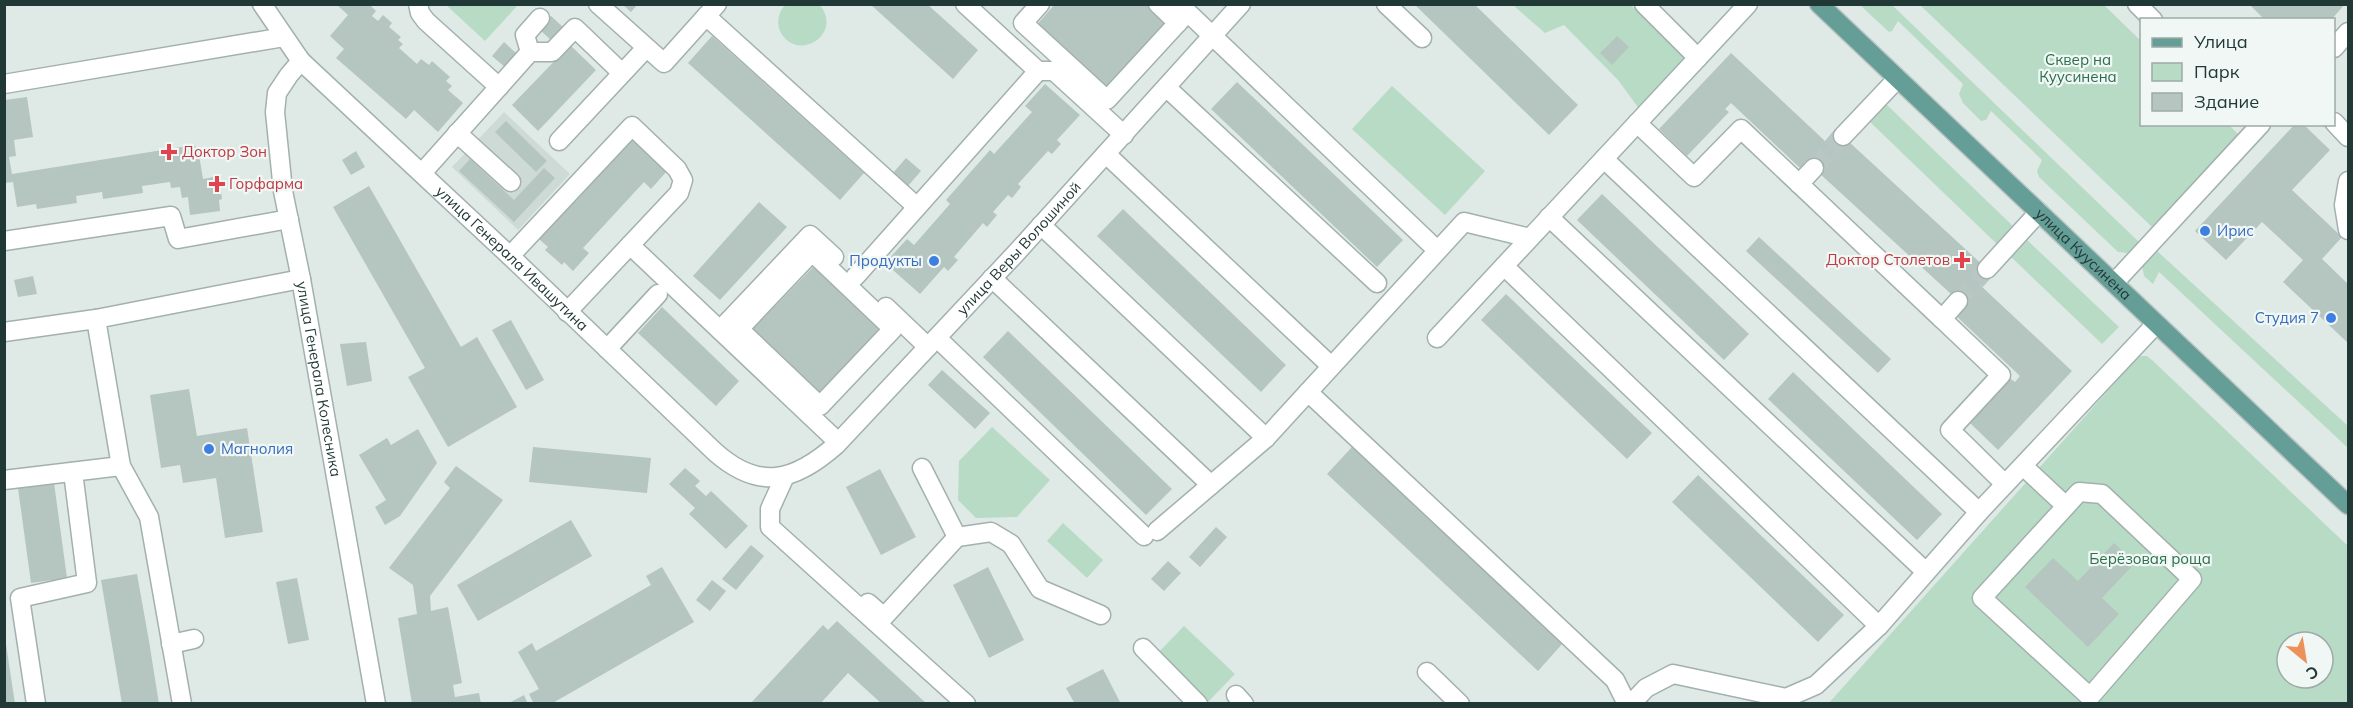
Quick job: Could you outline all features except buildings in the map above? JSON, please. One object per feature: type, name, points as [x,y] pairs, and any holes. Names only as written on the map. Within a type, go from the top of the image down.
[{"type":"main road","name":"улица Куусинена","points":[[1819,4],[2349,505]]},
{"type":"street","name":"улица Генерала Ивашутина","points":[[262,4],[302,61],[731,466],[748,475],[766,478],[784,476]]},
{"type":"street","points":[[418,4],[420,13],[426,21],[499,87]]},
{"type":"street","points":[[598,4],[664,63],[712,10],[917,207]]},
{"type":"street","points":[[965,4],[1038,71],[1054,71],[1124,135]]},
{"type":"street","points":[[1040,4],[1023,23],[1107,100],[1181,13]]},
{"type":"street","points":[[1158,4],[1181,13],[1214,36],[1437,250]]},
{"type":"street","name":"улица Веры Волошиной","points":[[784,476],[816,460],[838,442],[933,343],[1241,4]]},
{"type":"street","points":[[1386,4],[1422,38]]},
{"type":"street","points":[[1644,4],[1698,58]]},
{"type":"street","points":[[1437,338],[1748,4]]},
{"type":"street","points":[[2137,4],[2151,18]]},
{"type":"street","points":[[530,52],[525,35],[540,18]]},
{"type":"street","points":[[422,173],[530,52],[552,52],[575,27],[622,73]]},
{"type":"street","points":[[2335,47],[2349,32]]},
{"type":"street","points":[[4,84],[284,37]]},
{"type":"street","points":[[559,141],[646,48]]},
{"type":"street","name":"улица Генерала Колесника","points":[[302,61],[277,93],[275,112],[283,191],[302,279],[376,704]]},
{"type":"street","points":[[855,277],[1038,71]]},
{"type":"street","points":[[1843,136],[1897,79]]},
{"type":"street","points":[[1167,88],[1377,283]]},
{"type":"street","points":[[1637,123],[1694,177],[1741,129],[2001,375],[1950,430],[2005,484]]},
{"type":"street","points":[[2335,123],[2349,136]]},
{"type":"street","points":[[510,256],[632,126],[677,169],[683,180],[679,193],[567,312]]},
{"type":"street","points":[[2114,284],[2258,126]]},
{"type":"street","points":[[457,133],[511,182]]},
{"type":"street","points":[[1106,154],[1331,366]]},
{"type":"street","points":[[1604,159],[1979,512]]},
{"type":"street","points":[[1799,183],[1814,168]]},
{"type":"street","points":[[2349,181],[2344,205],[2349,230]]},
{"type":"street","points":[[1987,269],[2039,212]]},
{"type":"street","points":[[4,241],[171,216],[178,239],[289,219]]},
{"type":"street","points":[[1549,217],[1926,572]]},
{"type":"street","points":[[838,442],[817,412],[739,329],[812,252],[897,324],[933,343],[1150,533],[1266,438],[1464,222],[1530,238]]},
{"type":"street","points":[[1041,225],[1266,438]]},
{"type":"street","points":[[720,330],[810,235],[855,277],[897,324]]},
{"type":"street","points":[[630,245],[720,330],[817,412]]},
{"type":"street","points":[[1504,266],[1879,626]]},
{"type":"street","points":[[992,278],[1211,485]]},
{"type":"street","points":[[4,332],[96,319],[302,279]]},
{"type":"street","points":[[607,349],[658,294]]},
{"type":"street","points":[[1942,319],[1958,301]]},
{"type":"street","points":[[96,319],[121,466],[150,517],[182,704]]},
{"type":"street","points":[[817,412],[897,324]]},
{"type":"street","points":[[1308,392],[1615,680],[1629,704],[1646,688],[1673,674],[1786,698],[1816,685],[1879,626],[1979,512],[2156,324]]},
{"type":"street","points":[[4,480],[121,466]]},
{"type":"street","points":[[2023,466],[2066,506]]},
{"type":"street","points":[[922,468],[957,537]]},
{"type":"street","points":[[36,704],[20,598],[87,583],[73,472]]},
{"type":"street","points":[[784,476],[770,509],[770,527],[966,704]]},
{"type":"street","points":[[2079,492],[2102,494],[2192,579],[2090,697],[1982,598],[2066,506],[2079,492]]},
{"type":"street","points":[[785,542],[800,543],[884,617],[957,537],[991,531],[1011,544],[1040,589],[1101,615]]},
{"type":"street","points":[[171,644],[194,639]]},
{"type":"street","points":[[1143,648],[1198,704]]},
{"type":"street","points":[[1427,672],[1460,704]]},
{"type":"shaded area","points":[[504,112],[570,174],[518,230],[452,167]]},
{"type":"green space","points":[[446,5],[518,5],[485,41]]},
{"type":"green space","points":[[785,5],[820,5],[826,16],[826,27],[815,42],[796,45],[787,40],[778,24]]},
{"type":"green space","points":[[1513,5],[1631,5],[1684,58],[1640,110],[1618,80],[1564,25],[1545,33]]},
{"type":"green space","points":[[1860,5],[1892,5],[2139,242],[2128,253],[2118,252],[2039,177],[2037,171],[2042,160],[1991,111],[1986,120],[1981,121],[1963,103],[1959,94],[1963,84],[1898,21],[1889,32]]},
{"type":"green space","name":"Сквер на Куусинена","points":[[1920,5],[2104,5],[2140,40],[2140,126],[2230,126],[2241,137],[2153,228]]},
{"type":"green space","points":[[1392,86],[1485,171],[1445,215],[1352,129]]},
{"type":"green space","points":[[1886,104],[2016,229],[1999,246],[1869,121]]},
{"type":"green space","points":[[2025,238],[2119,327],[2102,344],[2009,255]]},
{"type":"green space","points":[[2156,250],[2348,426],[2348,448],[2159,272],[2153,284],[2144,276],[2142,266]]},
{"type":"green space","name":"Берёзовая роща","points":[[2140,356],[2147,356],[2152,360],[2348,546],[2348,703],[1828,704]]},
{"type":"green space","points":[[992,427],[1050,480],[1017,517],[976,518],[958,500],[959,461]]},
{"type":"green space","points":[[1063,523],[1103,560],[1087,578],[1047,541]]},
{"type":"green space","points":[[1184,626],[1235,674],[1208,702],[1157,654]]},
{"type":"tunnel","points":[[1814,168],[1843,136]]},
{"type":"tunnel","points":[[1958,301],[1987,269]]},
{"type":"place","name":"Доктор Зон","points":[[169,152]]},
{"type":"place","name":"Горфарма","points":[[217,184]]},
{"type":"place","name":"Ирис","points":[[2205,231]]},
{"type":"place","name":"Доктор Столетов","points":[[1962,260]]},
{"type":"place","name":"Продукты","points":[[934,261]]},
{"type":"place","name":"Студия 7","points":[[2331,318]]},
{"type":"place","name":"Магнолия","points":[[209,449]]}]
